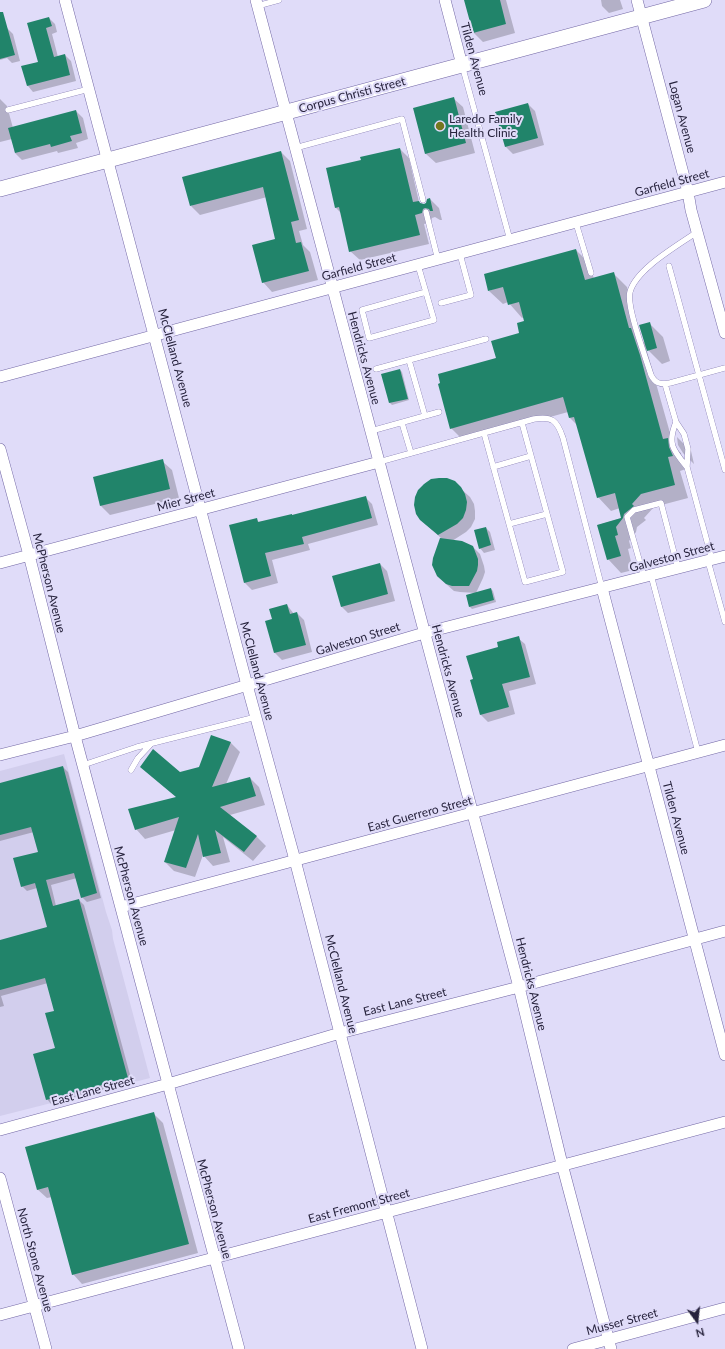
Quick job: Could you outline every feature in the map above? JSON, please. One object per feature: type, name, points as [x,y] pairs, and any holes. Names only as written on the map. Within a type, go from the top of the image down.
[{"type":"main road","name":"Corpus Christi Street","points":[[0,189],[704,0]]},
{"type":"street","name":"McClelland Avenue","points":[[65,0],[295,860],[422,1349]]},
{"type":"street","name":"Tilden Avenue","points":[[445,0],[462,65]]},
{"type":"street","name":"Logan Avenue","points":[[638,0],[688,192],[691,210],[725,333]]},
{"type":"street","name":"Hendricks Avenue","points":[[256,3],[518,987],[562,1164],[610,1344]]},
{"type":"street","name":"Garfield Street","points":[[0,377],[725,182]]},
{"type":"street","name":"McPherson Avenue","points":[[0,449],[29,555],[74,736],[239,1349]]},
{"type":"street","name":"Mier Street","points":[[0,563],[379,462]]},
{"type":"street","name":"Galveston Street","points":[[0,754],[74,736],[424,633],[725,556]]},
{"type":"street","name":"Tilden Avenue","points":[[602,588],[725,1055]]},
{"type":"street","name":"East Guerrero Street","points":[[121,907],[725,745]]},
{"type":"street","name":"East Lane Street","points":[[0,1130],[168,1084],[340,1033],[725,931]]},
{"type":"street","name":"East Fremont Street","points":[[0,1315],[562,1164],[725,1122]]},
{"type":"street","name":"North Stone Avenue","points":[[0,1178],[46,1349]]},
{"type":"street","name":"Musser Street","points":[[573,1349],[610,1344],[725,1308]]},
{"type":"lane","points":[[256,3],[279,0]]},
{"type":"lane","name":"Tilden Avenue","points":[[462,65],[510,240]]},
{"type":"lane","points":[[8,110],[89,89]]},
{"type":"lane","points":[[295,148],[402,119],[422,200]]},
{"type":"lane","points":[[426,212],[438,260]]},
{"type":"lane","points":[[576,223],[591,273]]},
{"type":"lane","points":[[697,232],[648,267],[639,276],[633,284],[629,302],[651,375],[657,383],[665,384],[725,368]]},
{"type":"lane","points":[[441,303],[471,295],[460,254]]},
{"type":"lane","points":[[418,265],[426,292],[434,320],[370,338],[362,310],[426,292]]},
{"type":"lane","points":[[668,266],[725,470]]},
{"type":"lane","points":[[376,369],[486,339]]},
{"type":"lane","points":[[409,360],[425,416]]},
{"type":"lane","points":[[665,384],[676,422],[684,434],[688,449],[687,466],[725,622]]},
{"type":"lane","points":[[371,431],[439,412]]},
{"type":"lane","points":[[379,462],[522,422],[543,417],[551,418],[560,429],[602,588]]},
{"type":"lane","points":[[484,433],[525,582],[562,572],[522,422]]},
{"type":"lane","points":[[676,422],[671,434],[672,444],[677,457],[687,466]]},
{"type":"lane","points":[[402,423],[411,453]]},
{"type":"lane","points":[[493,467],[531,456]]},
{"type":"lane","points":[[678,568],[661,503],[634,510],[627,517],[647,576],[698,752]]},
{"type":"lane","points":[[509,524],[546,514]]},
{"type":"lane","points":[[83,765],[151,744],[256,717]]},
{"type":"lane","points":[[131,770],[138,758],[151,744]]},
{"type":"shaded area","points":[[64,754],[112,930],[113,939],[150,1078],[0,1116],[0,771]]},
{"type":"building","points":[[464,0],[500,0],[506,24],[473,33]]},
{"type":"building","points":[[0,12],[3,12],[15,55],[0,59]]},
{"type":"building","points":[[49,17],[52,26],[46,28],[54,57],[65,54],[70,75],[27,86],[21,66],[38,62],[27,23]]},
{"type":"building","name":"Laredo Family Health Clinic","points":[[454,97],[466,143],[425,154],[413,108]]},
{"type":"building","points":[[528,103],[538,138],[505,147],[495,112]]},
{"type":"building","points":[[76,110],[82,133],[70,136],[72,141],[51,147],[50,144],[15,153],[8,128]]},
{"type":"building","points":[[400,148],[413,202],[419,201],[420,203],[424,204],[426,203],[427,199],[430,198],[433,211],[425,208],[423,209],[422,213],[415,215],[420,235],[349,252],[339,207],[335,208],[326,168],[361,160],[360,157]]},
{"type":"building","points":[[281,151],[299,220],[291,222],[296,243],[301,242],[309,271],[262,283],[252,245],[275,239],[263,187],[190,206],[182,177]]},
{"type":"building","points":[[576,249],[585,280],[614,272],[629,328],[631,328],[640,355],[663,439],[668,438],[669,447],[673,456],[668,457],[675,485],[641,494],[632,504],[634,506],[624,514],[623,518],[616,527],[618,535],[615,536],[621,556],[607,560],[597,525],[621,518],[615,493],[597,498],[574,417],[569,418],[563,397],[450,429],[438,384],[440,383],[438,374],[496,358],[491,341],[519,333],[517,323],[524,321],[519,302],[508,305],[503,287],[488,291],[484,274]]},
{"type":"building","points":[[650,322],[657,348],[647,351],[639,325]]},
{"type":"building","points":[[400,369],[408,399],[389,403],[381,374]]},
{"type":"building","points":[[163,459],[170,489],[100,506],[93,477]]},
{"type":"building","points":[[447,478],[455,481],[465,494],[467,502],[463,518],[457,524],[438,535],[420,520],[416,514],[414,505],[418,490],[431,479]]},
{"type":"building","points":[[366,496],[372,518],[302,537],[304,544],[265,553],[271,576],[244,583],[229,525],[257,518],[258,522],[292,515]]},
{"type":"building","points":[[486,527],[491,545],[479,549],[474,530]]},
{"type":"building","points":[[440,538],[462,541],[473,546],[478,559],[478,565],[477,571],[469,586],[452,586],[446,584],[437,576],[432,565]]},
{"type":"building","points":[[380,563],[388,594],[341,607],[332,576]]},
{"type":"building","points":[[491,588],[494,600],[469,607],[466,595]]},
{"type":"building","points":[[287,604],[290,614],[297,612],[306,645],[274,653],[265,621],[272,619],[269,609]]},
{"type":"building","points":[[519,636],[530,677],[502,684],[509,707],[480,715],[470,680],[473,679],[466,656],[498,647],[497,642]]},
{"type":"building","points":[[211,735],[231,742],[212,787],[250,777],[256,796],[220,807],[257,836],[244,852],[215,830],[221,853],[203,857],[198,834],[186,868],[164,862],[179,817],[135,830],[128,809],[176,797],[140,767],[153,749],[180,772],[199,767]]},
{"type":"building","points":[[63,766],[97,893],[81,898],[74,873],[46,880],[53,906],[79,899],[128,1078],[46,1100],[33,1054],[55,1048],[45,1013],[54,1011],[45,978],[0,990],[0,940],[47,927],[35,883],[21,887],[13,858],[38,852],[31,827],[0,835],[0,783]]},
{"type":"building","points":[[154,1112],[189,1244],[72,1275],[48,1187],[37,1190],[25,1147]]},
{"type":"place","name":"Laredo Family Health Clinic","points":[[440,126]]}]
